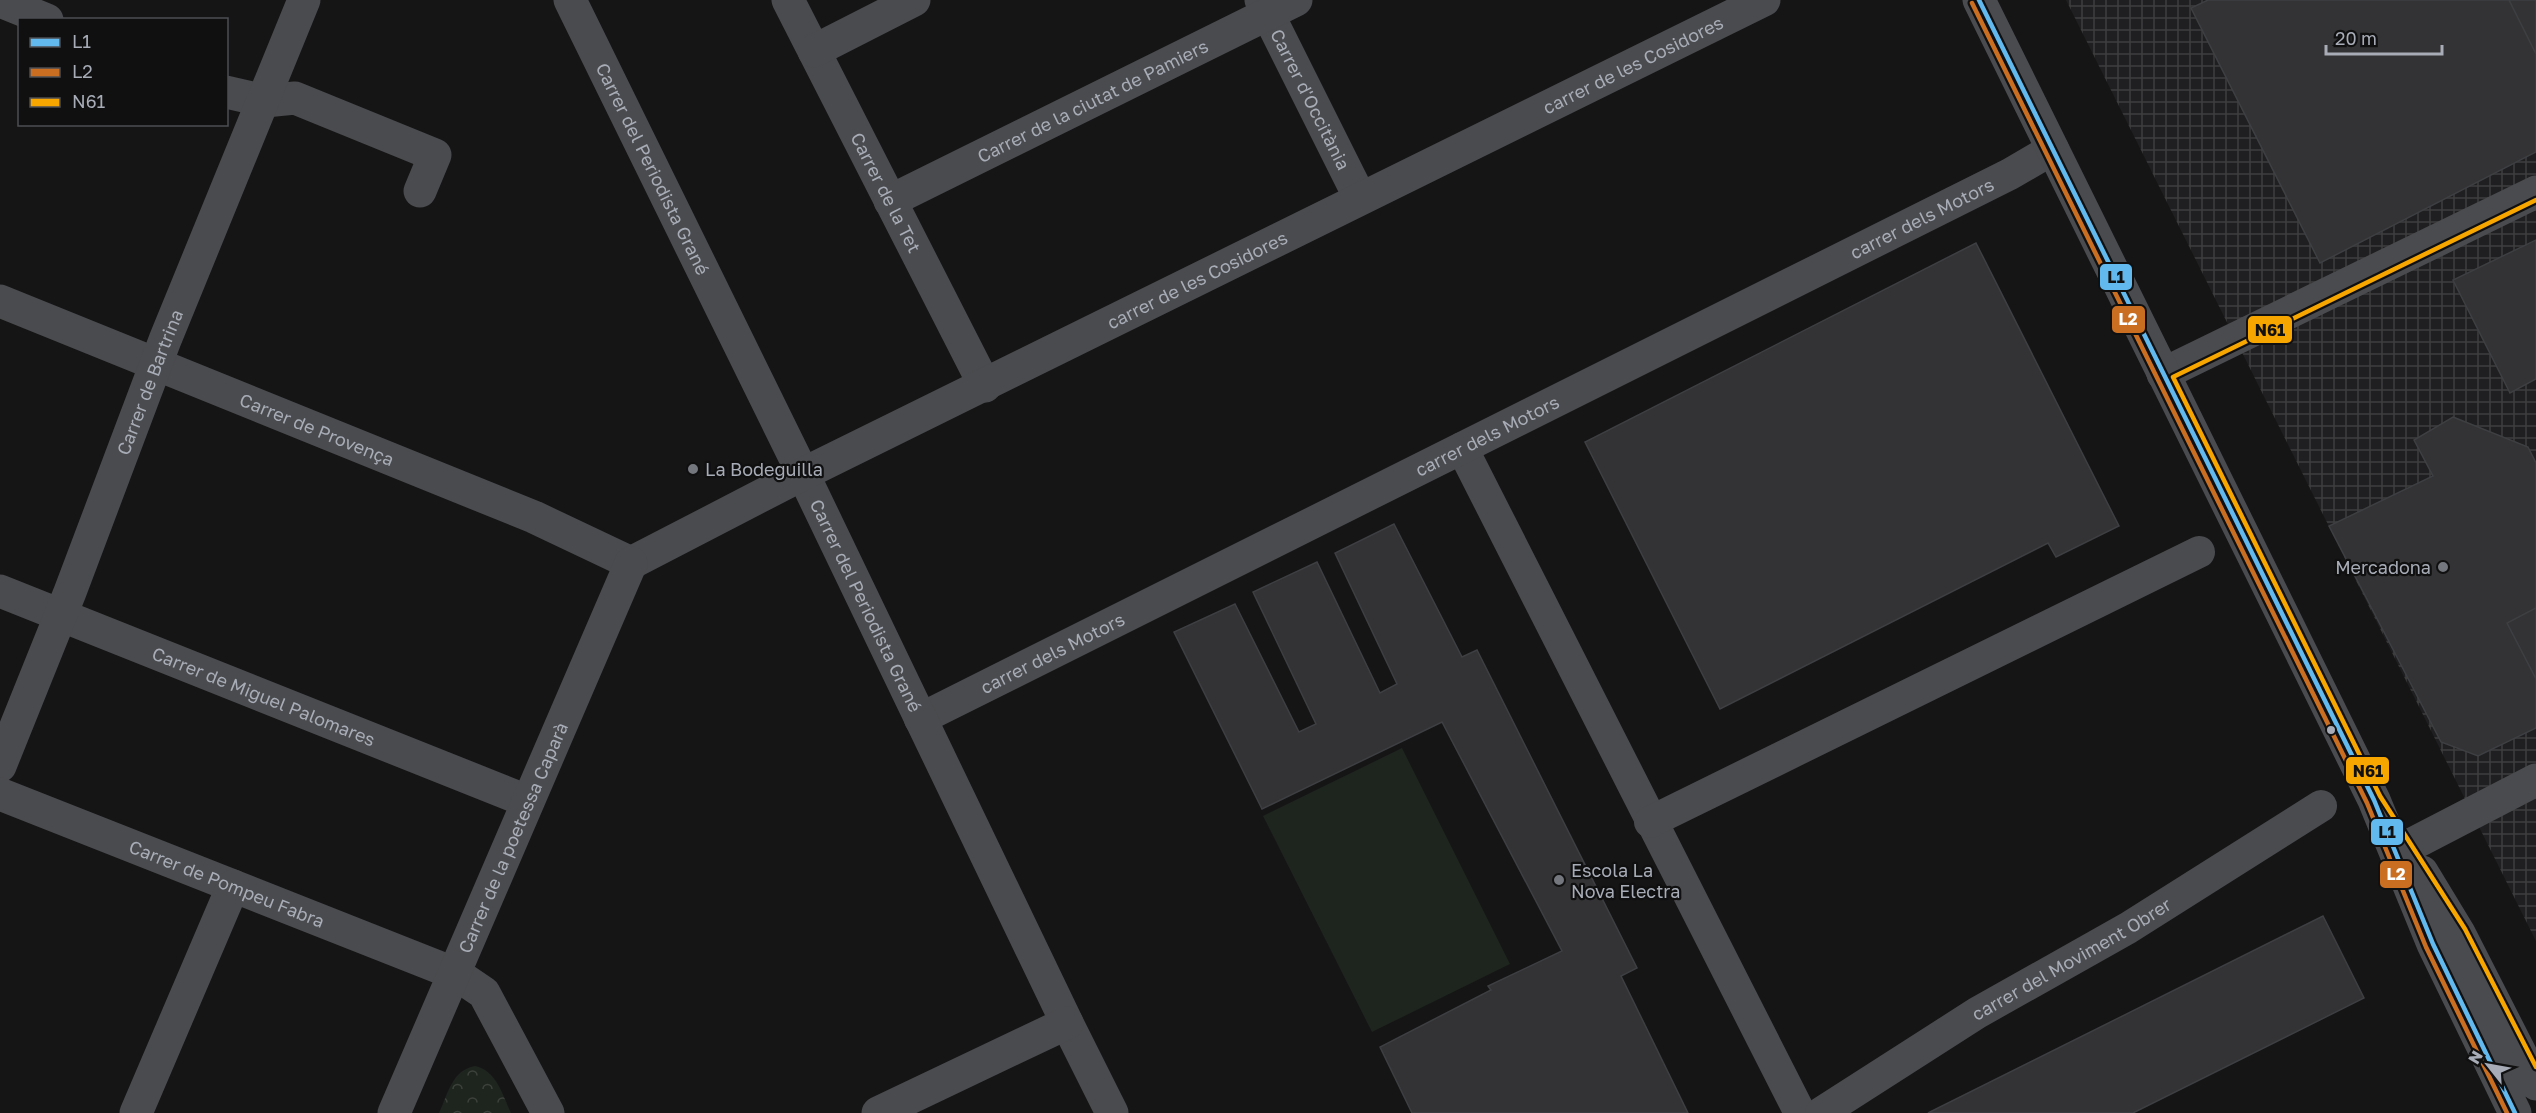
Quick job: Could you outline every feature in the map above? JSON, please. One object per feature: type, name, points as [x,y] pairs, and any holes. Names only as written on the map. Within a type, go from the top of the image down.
[{"type":"street","name":"Carrer de Bartrina","points":[[0,766],[156,366],[304,0]]},
{"type":"street","name":"Carrer del Periodista Grané","points":[[570,0],[803,474],[1066,1023],[1112,1113]]},
{"type":"street","name":"Carrer de la Tet","points":[[788,0],[985,386]]},
{"type":"street","points":[[814,51],[914,0]]},
{"type":"street","points":[[1980,0],[2374,800],[2402,850],[2458,933],[2536,1084]]},
{"type":"street","points":[[0,1],[42,18]]},
{"type":"street","name":"carrer de les Cosidores","points":[[631,563],[803,474],[985,386],[1749,3]]},
{"type":"street","name":"Carrer d'Occitània","points":[[1275,5],[1359,198]]},
{"type":"street","name":"Carrer de la ciutat de Pamiers","points":[[890,201],[1275,5]]},
{"type":"street","points":[[228,92],[265,101],[295,98],[435,155],[420,191]]},
{"type":"street","name":"carrer dels Motors","points":[[920,719],[2010,174],[2053,148]]},
{"type":"street","points":[[2163,374],[2536,192]]},
{"type":"street","name":"Carrer de Provença","points":[[0,301],[534,517],[631,563]]},
{"type":"street","points":[[1462,448],[1650,822],[1800,1113]]},
{"type":"street","points":[[1650,822],[2199,552]]},
{"type":"street","name":"Carrer de la poetessa Caparà","points":[[394,1113],[456,974],[527,801],[631,563]]},
{"type":"street","name":"Carrer de Miguel Palomares","points":[[0,591],[527,801]]},
{"type":"street","points":[[2402,850],[2536,780]]},
{"type":"street","name":"Carrer de Pompeu Fabra","points":[[0,794],[456,974],[484,993],[548,1113]]},
{"type":"street","name":"carrer del Moviment Obrer","points":[[1821,1113],[1977,1013],[2128,928],[2321,806]]},
{"type":"street","points":[[2402,850],[2433,944],[2515,1113]]},
{"type":"street","points":[[136,1113],[233,886]]},
{"type":"street","points":[[878,1113],[1066,1023]]},
{"type":"shaded area","points":[[2066,0],[2536,0],[2536,941]]},
{"type":"green space","points":[[1402,748],[1510,964],[1372,1032],[1263,816]]},
{"type":"green space","points":[[475,1066],[494,1078],[511,1113],[439,1113],[456,1078],[467,1068]]},
{"type":"building","points":[[2208,0],[2509,0],[2536,54],[2536,152],[2320,263],[2191,8]]},
{"type":"building","points":[[2509,0],[2536,0],[2536,54]]},
{"type":"building","points":[[2536,240],[2536,379],[2510,393],[2453,280]]},
{"type":"building","points":[[1976,243],[2119,526],[2056,557],[2048,543],[1720,709],[1585,442]]},
{"type":"building","name":"Mercadona","points":[[2453,417],[2528,447],[2536,463],[2536,608],[2507,623],[2536,679],[2536,728],[2478,756],[2441,742],[2329,526],[2433,476],[2414,440]]},
{"type":"building","name":"Escola La Nova Electra","points":[[1394,524],[1462,657],[1477,650],[1637,968],[1621,976],[1688,1113],[1412,1113],[1380,1047],[1491,990],[1488,986],[1562,951],[1442,722],[1262,809],[1174,632],[1235,604],[1299,732],[1316,724],[1253,592],[1317,562],[1380,693],[1397,684],[1335,553]]},
{"type":"building","points":[[2536,608],[2536,679],[2507,623]]},
{"type":"building","points":[[2323,916],[2364,998],[2133,1113],[1928,1113]]},
{"type":"transit line","name":"L1","points":[[1979,0],[2374,800],[2433,944],[2515,1113]]},
{"type":"transit line","name":"L2","points":[[1972,3],[2367,803],[2426,947],[2507,1113]]},
{"type":"transit line","name":"N61","points":[[2536,200],[2173,377],[2380,796],[2465,929],[2536,1067]]},
{"type":"place","name":"La Bodeguilla","points":[[693,469]]},
{"type":"place","name":"Mercadona","points":[[2443,567]]},
{"type":"place","name":"Escola La Nova Electra","points":[[1559,880]]}]
